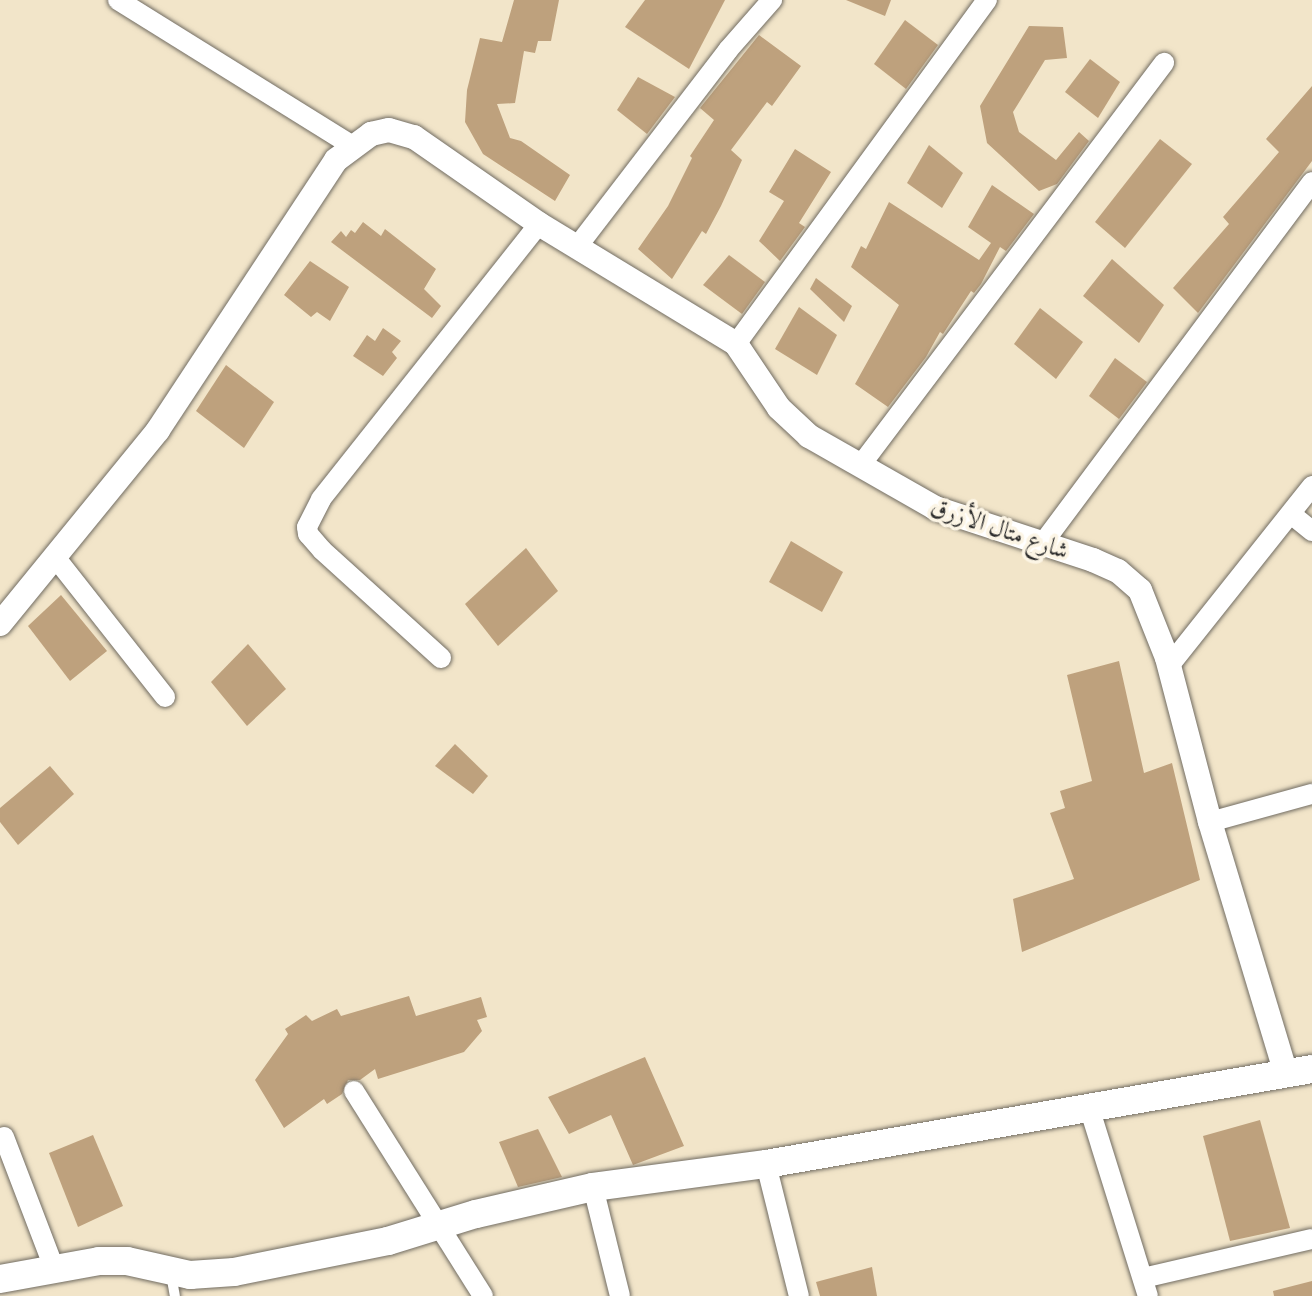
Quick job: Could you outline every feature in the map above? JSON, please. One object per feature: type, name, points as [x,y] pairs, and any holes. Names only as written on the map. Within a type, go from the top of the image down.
[{"type":"main road","points":[[0,1279],[54,1268],[127,1261],[172,1284],[190,1275],[234,1272],[304,1260],[437,1227],[476,1214],[593,1187],[766,1164],[1299,1072]]},
{"type":"street","points":[[118,0],[351,145]]},
{"type":"street","points":[[577,247],[728,50],[772,0]]},
{"type":"street","points":[[0,624],[158,430],[316,187],[351,145],[371,134],[389,130],[414,137],[539,224],[736,344],[987,0]]},
{"type":"street","points":[[860,466],[1164,63]]},
{"type":"street","points":[[1043,543],[1312,182]]},
{"type":"street","points":[[441,658],[322,550],[308,534],[307,527],[321,499],[539,224]]},
{"type":"street","name":"شارع متال الأزرق","points":[[736,344],[779,408],[809,436],[935,508],[1118,571],[1140,590],[1169,666],[1210,822],[1299,1072]]},
{"type":"street","points":[[1169,666],[1312,486]]},
{"type":"street","points":[[1291,514],[1312,531]]},
{"type":"street","points":[[55,557],[165,697]]},
{"type":"street","points":[[1210,822],[1312,794]]},
{"type":"street","points":[[354,1091],[483,1296]]},
{"type":"street","points":[[1089,1107],[1145,1287],[1312,1239]]},
{"type":"street","points":[[4,1137],[54,1268]]},
{"type":"street","points":[[766,1164],[799,1296]]},
{"type":"street","points":[[593,1187],[620,1296]]},
{"type":"building","points":[[514,0],[559,0],[551,41],[538,41],[535,53],[524,51],[515,103],[497,104],[510,138],[521,141],[570,175],[555,201],[483,154],[465,122],[467,90],[480,38],[502,42]]},
{"type":"building","points":[[645,0],[725,0],[689,69],[625,27]]},
{"type":"building","points":[[846,0],[891,0],[885,16]]},
{"type":"building","points":[[905,20],[938,45],[906,89],[874,64]]},
{"type":"building","points":[[1029,26],[1063,27],[1067,58],[1045,60],[1013,112],[1019,132],[1056,160],[1079,132],[1089,141],[1057,184],[1039,191],[987,143],[980,106]]},
{"type":"building","points":[[759,35],[801,66],[772,106],[767,102],[731,150],[742,160],[721,206],[706,234],[702,231],[672,279],[638,249],[668,206],[692,158],[690,156],[714,120],[700,108]]},
{"type":"building","points":[[1090,59],[1120,82],[1098,118],[1065,92]]},
{"type":"building","points":[[638,77],[675,97],[647,134],[617,110]]},
{"type":"building","points":[[1312,86],[1312,161],[1198,313],[1173,288],[1229,224],[1223,217],[1279,152],[1266,139]]},
{"type":"building","points":[[1160,139],[1192,164],[1125,248],[1095,222]]},
{"type":"building","points":[[929,145],[963,173],[942,208],[907,183]]},
{"type":"building","points":[[795,149],[831,172],[799,223],[805,227],[780,261],[759,241],[784,201],[769,192]]},
{"type":"building","points":[[992,185],[1034,214],[1006,251],[1000,247],[981,284],[974,293],[971,291],[943,334],[940,332],[926,357],[888,407],[855,384],[899,305],[851,267],[861,246],[866,249],[889,202],[979,260],[991,243],[968,227]]},
{"type":"building","points":[[363,222],[381,236],[385,229],[436,269],[424,289],[441,306],[432,318],[331,242],[341,231],[346,237],[351,230],[355,233]]},
{"type":"building","points":[[729,255],[765,282],[742,314],[703,285]]},
{"type":"building","points":[[1112,259],[1164,305],[1139,343],[1083,296]]},
{"type":"building","points":[[310,261],[349,287],[330,321],[317,312],[311,317],[284,295]]},
{"type":"building","points":[[816,278],[852,306],[844,322],[810,289]]},
{"type":"building","points":[[799,307],[837,335],[817,375],[775,349]]},
{"type":"building","points":[[1040,308],[1083,342],[1056,379],[1014,344]]},
{"type":"building","points":[[383,328],[401,341],[392,352],[397,358],[383,376],[353,356],[367,335],[375,341]]},
{"type":"building","points":[[1115,358],[1147,382],[1119,419],[1089,396]]},
{"type":"building","points":[[226,365],[274,402],[244,448],[196,411]]},
{"type":"building","points":[[791,541],[843,572],[822,612],[769,582]]},
{"type":"building","points":[[526,548],[558,591],[498,646],[465,604]]},
{"type":"building","points":[[61,595],[107,651],[70,681],[28,626]]},
{"type":"building","points":[[248,644],[286,689],[247,726],[211,682]]},
{"type":"building","points":[[1119,661],[1144,773],[1172,763],[1200,880],[1022,952],[1013,899],[1074,879],[1050,813],[1065,808],[1060,791],[1092,781],[1067,675]]},
{"type":"building","points":[[455,744],[488,776],[473,794],[435,766]]},
{"type":"building","points":[[50,766],[74,794],[18,845],[0,822],[0,808]]},
{"type":"building","points":[[409,996],[416,1016],[481,997],[487,1017],[477,1020],[482,1031],[464,1052],[378,1079],[375,1069],[360,1080],[348,1080],[342,1094],[327,1104],[324,1099],[284,1128],[255,1080],[288,1034],[285,1029],[306,1015],[312,1021],[337,1009],[341,1016]]},
{"type":"building","points":[[645,1057],[684,1146],[633,1165],[611,1115],[569,1134],[548,1097]]},
{"type":"building","points":[[1260,1120],[1290,1228],[1230,1241],[1203,1136]]},
{"type":"building","points":[[538,1129],[562,1177],[518,1187],[499,1142]]},
{"type":"building","points":[[93,1135],[123,1206],[78,1227],[49,1153]]},
{"type":"building","points":[[872,1267],[877,1296],[820,1296],[816,1282]]},
{"type":"building","points":[[1312,1281],[1312,1296],[1274,1296],[1273,1291]]}]
